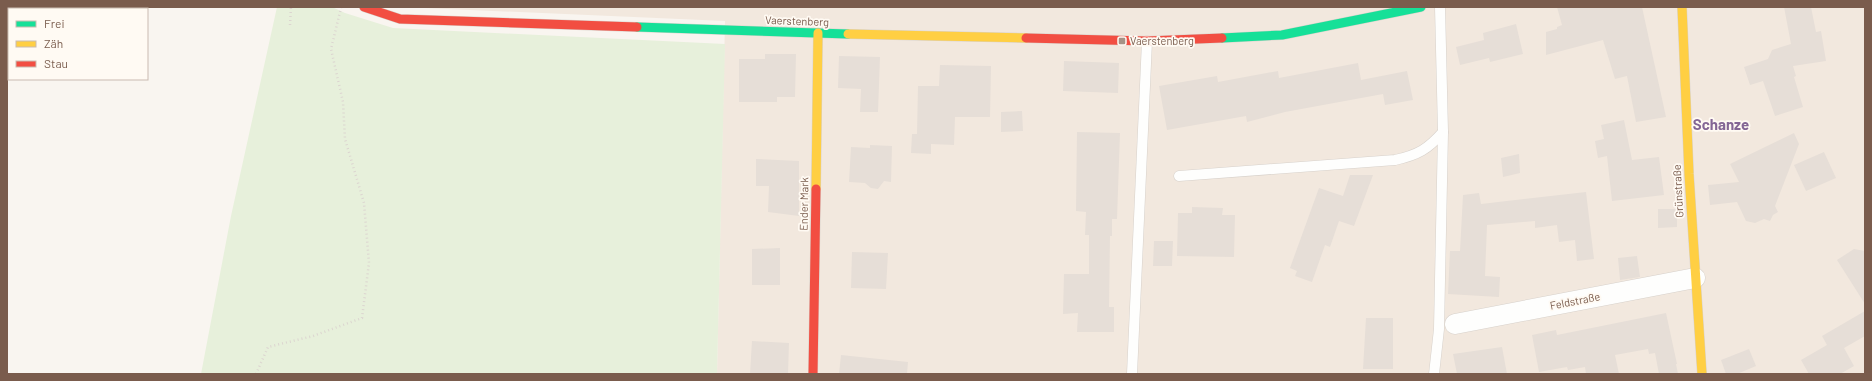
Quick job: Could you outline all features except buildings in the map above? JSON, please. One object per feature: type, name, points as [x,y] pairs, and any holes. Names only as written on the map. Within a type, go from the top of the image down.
[{"type":"street","name":"Vaerstenberg","points":[[364,7],[382,10],[400,19],[818,33],[1147,41],[1282,35],[1420,7]]},
{"type":"street","name":"Grünstraße","points":[[1682,7],[1695,278],[1702,374]]},
{"type":"street","name":"Ender Mark","points":[[813,374],[818,33]]},
{"type":"street","name":"Feldstraße","points":[[1455,324],[1695,278]]},
{"type":"lane","points":[[1434,374],[1439,329],[1443,132],[1440,7]]},
{"type":"lane","points":[[1132,374],[1147,41]]},
{"type":"lane","points":[[1179,176],[1396,160],[1415,155],[1429,147],[1443,132]]},
{"type":"path","points":[[290,25],[291,7]]},
{"type":"path","points":[[256,374],[268,347],[313,336],[362,318],[369,263],[364,203],[344,139],[343,102],[331,49],[341,7]]},
{"type":"shaded area","points":[[401,7],[1865,7],[1865,374],[717,374],[725,21]]},
{"type":"green space","points":[[277,7],[332,7],[345,13],[393,28],[725,44],[717,374],[201,374],[231,216]]},
{"type":"traffic: fast","points":[[1222,38],[1282,35],[1421,7]]},
{"type":"traffic: fast","points":[[637,27],[848,34]]},
{"type":"traffic: slow","points":[[1682,7],[1689,174],[1702,374]]},
{"type":"traffic: slow","points":[[816,189],[818,33]]},
{"type":"traffic: slow","points":[[848,34],[1026,38]]},
{"type":"traffic: jam","points":[[364,7],[400,19],[637,27]]},
{"type":"traffic: jam","points":[[1026,38],[1147,41],[1222,38]]},
{"type":"traffic: jam","points":[[813,374],[816,189]]},
{"type":"place","name":"Vaerstenberg","points":[[1122,41]]},
{"type":"district","name":"Schanze","points":[[1721,125]]}]
